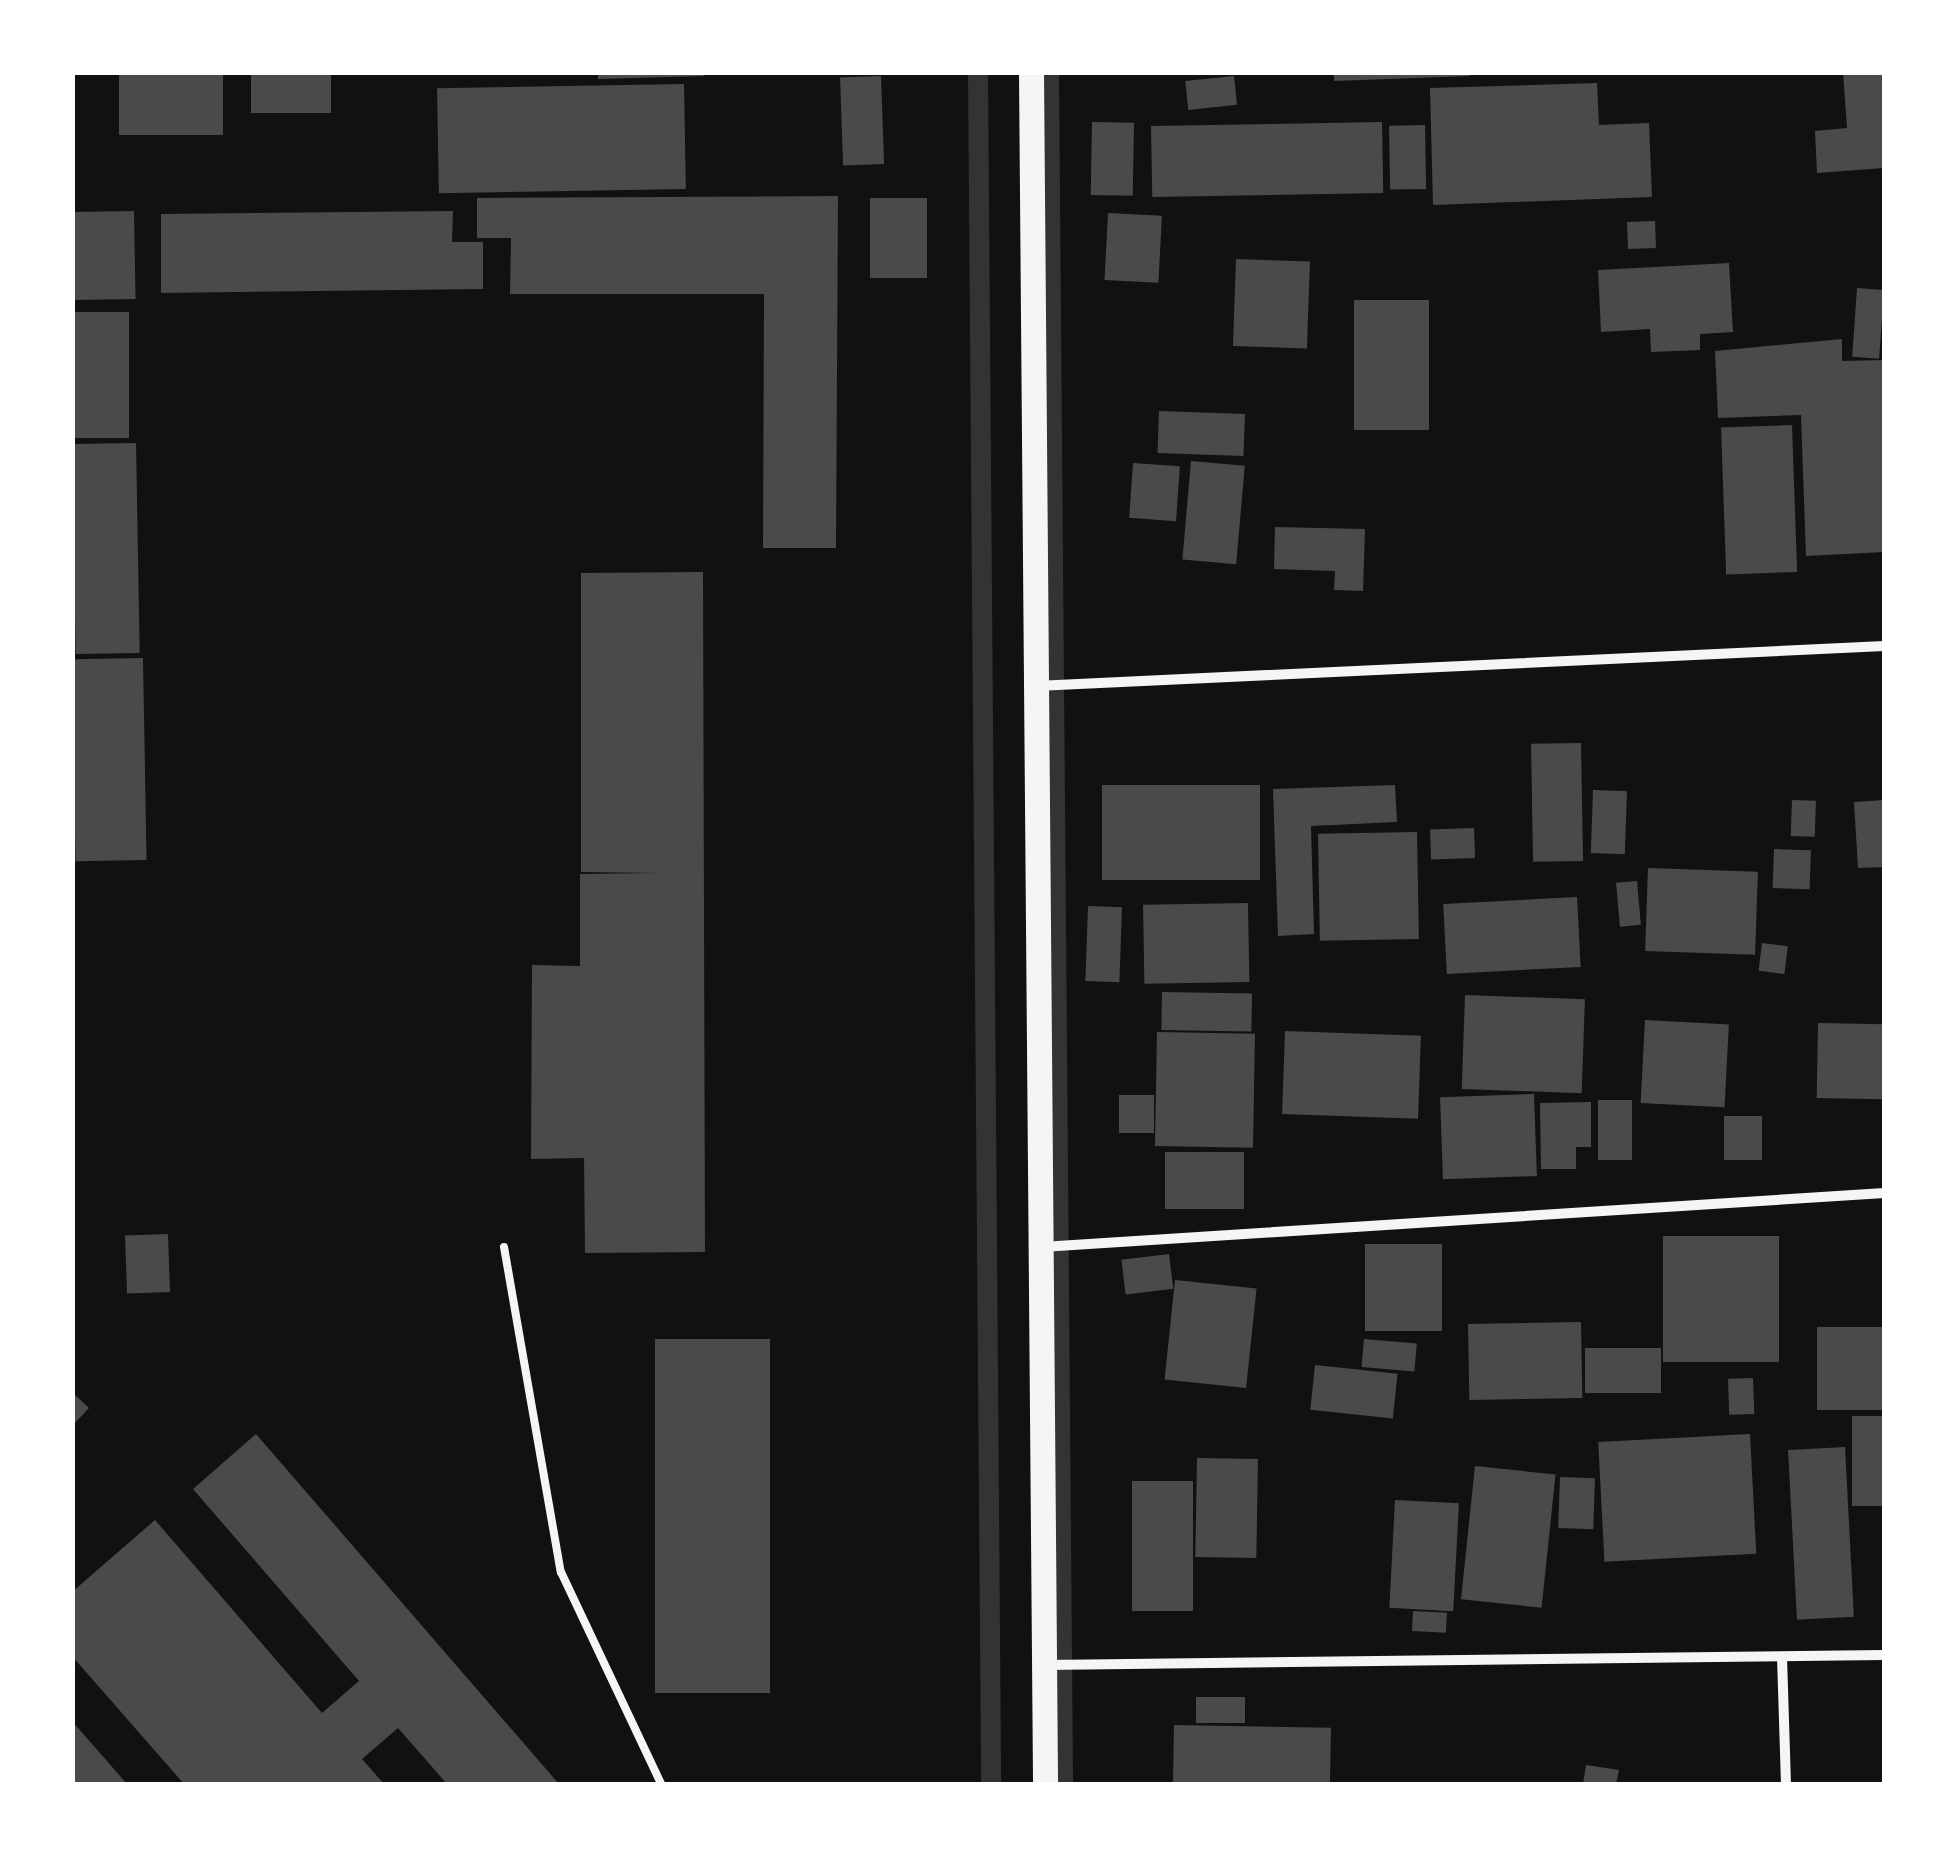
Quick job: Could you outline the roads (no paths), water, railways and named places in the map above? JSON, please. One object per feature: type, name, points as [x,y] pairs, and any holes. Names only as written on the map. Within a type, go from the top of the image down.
[{"type":"main road","points":[[1032,72],[1045,1784]]},
{"type":"street","points":[[1036,686],[1884,646]]},
{"type":"street","points":[[1038,1248],[1884,1193]]},
{"type":"street","points":[[1044,1665],[1884,1655]]},
{"type":"street","points":[[1782,1657],[1786,1784]]},
{"type":"lane","points":[[504,1247],[561,1572],[662,1784]]},
{"type":"waterway","points":[[978,72],[991,1784]]},
{"type":"waterway","points":[[1049,72],[1063,1784]]}]
